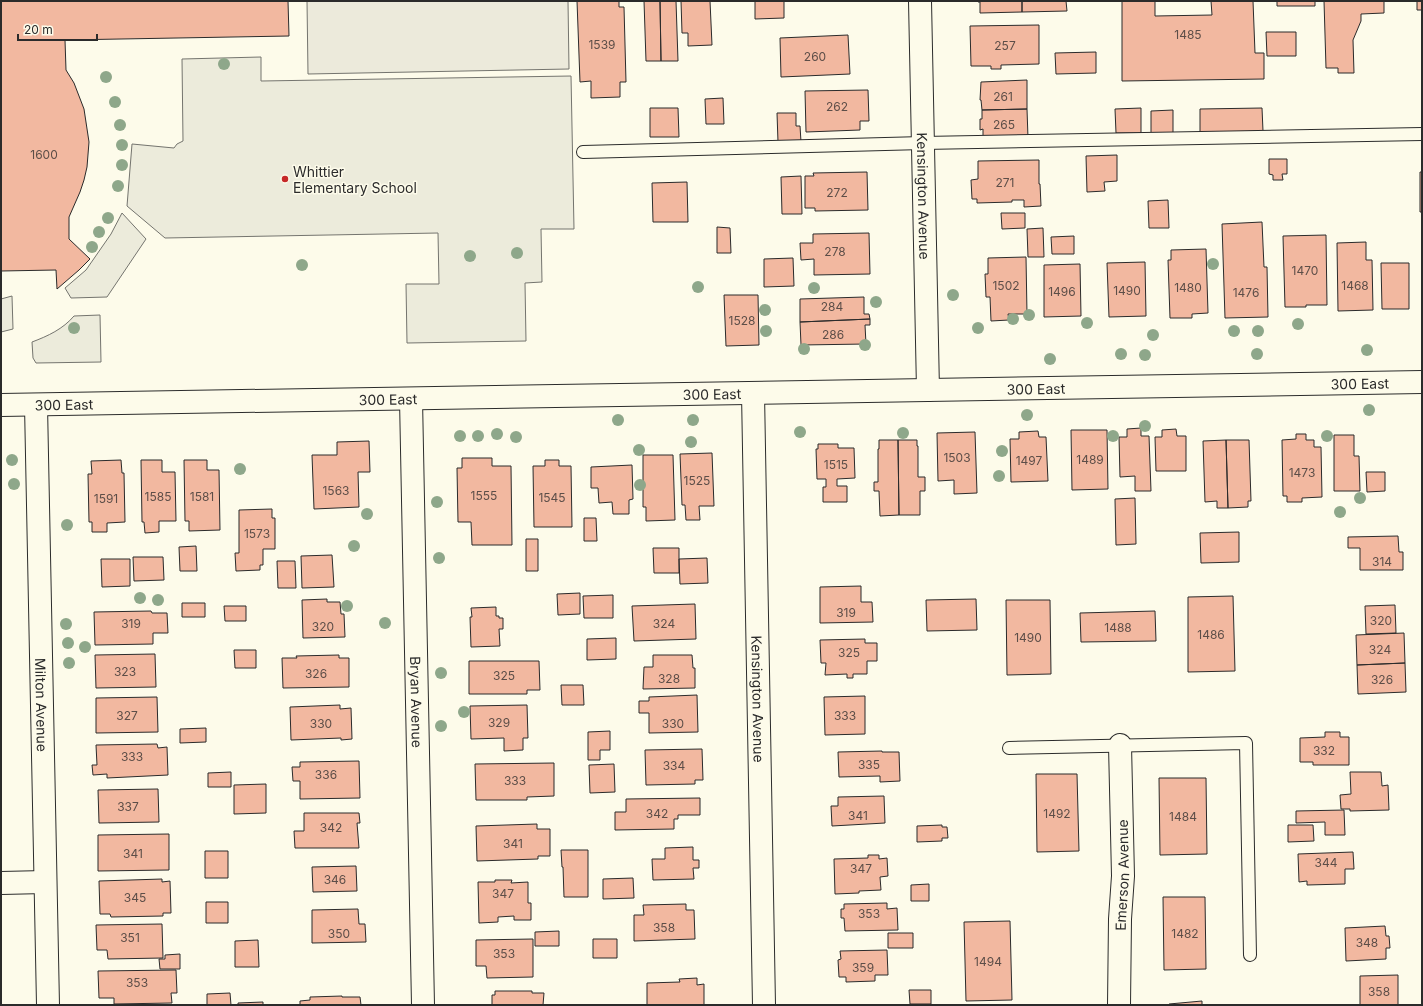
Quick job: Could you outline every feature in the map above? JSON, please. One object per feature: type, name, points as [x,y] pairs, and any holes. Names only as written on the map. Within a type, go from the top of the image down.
[{"type":"street","name":"Kensington Avenue","points":[[920,1],[928,390]]},
{"type":"street","name":"300 East","points":[[1,405],[1422,382]]},
{"type":"street","name":"Kensington Avenue","points":[[753,393],[764,1005]]},
{"type":"street","name":"Bryan Avenue","points":[[411,399],[422,1005]]},
{"type":"street","name":"Milton Avenue","points":[[36,405],[48,1005]]},
{"type":"street","name":"Emerson Avenue","points":[[1119,1005],[1120,918],[1123,876],[1120,745]]},
{"type":"street","points":[[1,883],[45,882]]},
{"type":"lane","points":[[583,152],[923,143],[1422,134]]},
{"type":"lane","points":[[1009,748],[1246,743],[1250,955]]},
{"type":"shaded area","points":[[307,1],[568,1],[569,69],[308,74]]},
{"type":"shaded area","points":[[261,57],[261,81],[571,76],[574,229],[541,229],[542,282],[525,283],[526,341],[407,343],[406,284],[439,284],[438,233],[165,238],[127,206],[132,144],[174,148],[177,144],[183,141],[182,59]]},
{"type":"shaded area","points":[[122,213],[146,239],[107,297],[71,298],[65,288],[86,270],[111,234]]},
{"type":"shaded area","points":[[12,296],[13,329],[1,332],[1,299]]},
{"type":"shaded area","points":[[100,315],[101,362],[36,363],[33,358],[32,342],[55,332],[74,316]]},
{"type":"building","points":[[1,1],[288,1],[289,36],[65,40],[66,70],[74,83],[84,109],[89,142],[87,167],[84,180],[69,217],[69,239],[90,259],[57,289],[56,270],[1,271]]},
{"type":"building","points":[[577,1],[619,1],[619,7],[624,7],[626,82],[620,82],[620,97],[591,98],[591,81],[580,82]]},
{"type":"building","points":[[644,1],[660,1],[661,61],[646,61]]},
{"type":"building","points":[[660,1],[676,1],[678,61],[661,61]]},
{"type":"building","points":[[681,1],[710,1],[712,45],[688,46],[688,33],[682,33]]},
{"type":"building","points":[[755,1],[784,1],[784,18],[755,19]]},
{"type":"building","points":[[978,1],[1022,1],[1022,12],[980,13],[980,2]]},
{"type":"building","points":[[1022,1],[1066,1],[1067,11],[1022,12]]},
{"type":"building","points":[[1122,1],[1155,1],[1155,16],[1212,15],[1211,1],[1253,1],[1255,53],[1264,53],[1264,79],[1122,81]]},
{"type":"building","points":[[1277,1],[1315,1],[1315,6],[1277,6]]},
{"type":"building","points":[[1324,1],[1384,1],[1384,13],[1361,14],[1361,21],[1353,40],[1354,73],[1338,73],[1338,68],[1326,68]]},
{"type":"building","points":[[1417,1],[1422,1],[1422,10],[1417,10]]},
{"type":"building","points":[[1039,25],[1039,64],[1001,65],[1001,69],[991,69],[991,66],[971,66],[970,26]]},
{"type":"building","points":[[1266,32],[1296,32],[1296,56],[1267,56]]},
{"type":"building","points":[[848,35],[850,74],[781,77],[780,38]]},
{"type":"building","points":[[1096,52],[1096,73],[1056,74],[1055,53]]},
{"type":"building","points":[[1027,80],[1027,109],[982,110],[980,100],[981,82]]},
{"type":"building","points":[[868,90],[869,121],[860,121],[860,130],[806,132],[805,91]]},
{"type":"building","points":[[723,98],[724,124],[706,124],[705,99]]},
{"type":"building","points":[[650,108],[678,108],[679,137],[650,137]]},
{"type":"building","points":[[1141,108],[1141,133],[1116,133],[1115,109]]},
{"type":"building","points":[[1262,108],[1263,131],[1200,133],[1200,109]]},
{"type":"building","points":[[1027,109],[1028,138],[983,139],[983,129],[980,130],[982,110]]},
{"type":"building","points":[[1173,110],[1173,134],[1151,134],[1151,111]]},
{"type":"building","points":[[777,113],[796,113],[796,126],[800,126],[801,142],[778,142]]},
{"type":"building","points":[[1117,155],[1117,181],[1104,182],[1105,191],[1087,192],[1086,156]]},
{"type":"building","points":[[1269,159],[1287,159],[1287,174],[1282,174],[1283,180],[1273,180],[1273,175],[1269,174]]},
{"type":"building","points":[[1039,160],[1041,206],[1024,207],[1024,200],[1012,200],[1012,202],[977,203],[977,199],[972,199],[971,180],[978,179],[978,161]]},
{"type":"building","points":[[867,172],[868,210],[815,211],[815,208],[805,208],[805,176],[814,176],[813,173]]},
{"type":"building","points":[[1420,172],[1422,172],[1422,212],[1420,212]]},
{"type":"building","points":[[801,176],[802,214],[782,214],[781,177]]},
{"type":"building","points":[[687,182],[688,222],[653,222],[652,183]]},
{"type":"building","points":[[1168,200],[1169,228],[1149,228],[1148,201]]},
{"type":"building","points":[[1001,213],[1025,213],[1025,228],[1002,229]]},
{"type":"building","points":[[1262,222],[1264,267],[1267,267],[1268,317],[1225,318],[1222,224]]},
{"type":"building","points":[[717,227],[730,228],[731,253],[717,253]]},
{"type":"building","points":[[1043,228],[1044,257],[1028,257],[1027,229]]},
{"type":"building","points":[[869,233],[870,274],[814,275],[814,259],[801,260],[800,243],[813,243],[813,234]]},
{"type":"building","points":[[1326,235],[1327,305],[1285,307],[1283,236]]},
{"type":"building","points":[[1074,236],[1074,254],[1052,254],[1051,237]]},
{"type":"building","points":[[1366,242],[1366,260],[1372,260],[1373,310],[1338,311],[1337,243]]},
{"type":"building","points":[[1206,249],[1208,313],[1192,314],[1192,318],[1170,318],[1168,260],[1171,260],[1171,250]]},
{"type":"building","points":[[1026,257],[1027,314],[1008,314],[1009,320],[991,321],[990,297],[986,297],[985,274],[988,274],[988,258]]},
{"type":"building","points":[[793,258],[794,286],[764,287],[764,259]]},
{"type":"building","points":[[1145,262],[1146,316],[1109,317],[1107,263]]},
{"type":"building","points":[[1381,263],[1409,263],[1409,309],[1382,309]]},
{"type":"building","points":[[1080,264],[1081,316],[1044,317],[1044,265]]},
{"type":"building","points":[[724,295],[758,295],[759,345],[726,346]]},
{"type":"building","points":[[864,297],[864,314],[869,314],[870,319],[800,322],[800,299]]},
{"type":"building","points":[[870,319],[870,325],[865,325],[866,344],[801,345],[800,322]]},
{"type":"building","points":[[1141,428],[1141,436],[1149,436],[1151,491],[1135,491],[1135,476],[1120,477],[1119,437],[1127,437],[1127,429]]},
{"type":"building","points":[[1176,429],[1177,436],[1186,436],[1186,471],[1156,471],[1155,437],[1162,437],[1162,430]]},
{"type":"building","points":[[1071,430],[1107,430],[1108,489],[1072,490]]},
{"type":"building","points":[[1038,431],[1039,437],[1046,437],[1048,481],[1011,482],[1010,439],[1019,439],[1019,432]]},
{"type":"building","points":[[975,432],[977,493],[954,494],[954,480],[938,481],[937,433]]},
{"type":"building","points":[[1296,434],[1306,434],[1306,440],[1314,440],[1314,447],[1321,447],[1322,497],[1302,498],[1302,502],[1287,502],[1287,496],[1283,496],[1282,440],[1296,439]]},
{"type":"building","points":[[1334,435],[1354,435],[1354,456],[1359,456],[1360,491],[1334,491]]},
{"type":"building","points":[[879,440],[898,440],[899,515],[880,516],[879,491],[874,491],[874,482],[878,482]]},
{"type":"building","points":[[898,440],[917,440],[918,477],[925,477],[925,491],[920,491],[920,515],[899,515]]},
{"type":"building","points":[[1226,440],[1228,508],[1217,508],[1217,501],[1205,502],[1203,441]]},
{"type":"building","points":[[1226,440],[1249,440],[1251,501],[1248,501],[1248,507],[1228,508]]},
{"type":"building","points":[[369,441],[370,472],[358,472],[359,507],[314,509],[312,455],[337,455],[337,442]]},
{"type":"building","points":[[818,444],[838,444],[838,448],[854,448],[855,478],[837,479],[837,486],[847,486],[847,502],[823,502],[823,487],[826,487],[826,479],[817,479],[816,449],[818,449]]},
{"type":"building","points":[[712,453],[714,506],[699,506],[700,520],[686,520],[685,505],[682,505],[680,454]]},
{"type":"building","points":[[643,455],[673,455],[675,520],[646,521],[646,507],[643,507]]},
{"type":"building","points":[[462,458],[492,458],[492,466],[511,466],[512,545],[472,545],[471,522],[458,522],[457,468],[462,468]]},
{"type":"building","points":[[121,460],[122,473],[124,473],[125,522],[107,523],[107,532],[92,532],[92,522],[89,522],[88,474],[92,474],[91,461]]},
{"type":"building","points":[[141,460],[162,460],[162,472],[175,472],[176,521],[159,521],[159,532],[145,533],[144,522],[142,522]]},
{"type":"building","points":[[184,460],[207,460],[207,470],[219,470],[220,530],[189,531],[189,521],[185,521]]},
{"type":"building","points":[[545,460],[559,460],[559,466],[571,466],[572,527],[534,527],[533,466],[545,466]]},
{"type":"building","points":[[632,465],[633,499],[629,500],[629,514],[613,514],[612,502],[599,503],[598,488],[591,488],[591,467]]},
{"type":"building","points":[[1366,472],[1385,472],[1385,491],[1367,492]]},
{"type":"building","points":[[1135,498],[1136,544],[1116,545],[1115,499]]},
{"type":"building","points":[[272,509],[272,518],[275,518],[275,549],[263,549],[263,565],[260,565],[260,570],[236,571],[235,553],[239,553],[239,510]]},
{"type":"building","points":[[584,518],[596,518],[597,541],[584,541]]},
{"type":"building","points":[[1239,532],[1239,562],[1201,563],[1200,533]]},
{"type":"building","points":[[1398,536],[1399,552],[1403,552],[1403,570],[1360,570],[1360,548],[1348,548],[1348,537]]},
{"type":"building","points":[[526,539],[538,539],[538,571],[526,571]]},
{"type":"building","points":[[196,546],[197,571],[180,571],[179,547]]},
{"type":"building","points":[[653,548],[679,548],[679,573],[654,573]]},
{"type":"building","points":[[332,555],[334,587],[302,588],[301,556]]},
{"type":"building","points":[[133,557],[163,557],[164,580],[134,581]]},
{"type":"building","points":[[707,558],[708,583],[680,584],[679,559]]},
{"type":"building","points":[[101,559],[130,559],[130,586],[102,587]]},
{"type":"building","points":[[277,561],[295,561],[296,588],[278,588]]},
{"type":"building","points":[[861,586],[861,602],[872,602],[873,622],[820,623],[820,587]]},
{"type":"building","points":[[580,593],[580,614],[558,615],[557,594]]},
{"type":"building","points":[[613,595],[613,618],[584,618],[583,596]]},
{"type":"building","points":[[1233,596],[1235,671],[1188,672],[1188,597]]},
{"type":"building","points":[[327,599],[327,602],[340,602],[341,614],[344,614],[345,637],[303,638],[302,600]]},
{"type":"building","points":[[976,599],[977,630],[927,631],[926,600]]},
{"type":"building","points":[[1006,600],[1050,600],[1051,674],[1007,675]]},
{"type":"building","points":[[182,603],[205,603],[205,617],[182,617]]},
{"type":"building","points":[[695,604],[696,639],[634,641],[632,606]]},
{"type":"building","points":[[1395,605],[1396,633],[1366,634],[1365,606]]},
{"type":"building","points":[[224,606],[246,606],[246,621],[225,621]]},
{"type":"building","points":[[496,607],[496,616],[503,618],[503,629],[499,629],[500,646],[471,647],[471,608]]},
{"type":"building","points":[[151,611],[152,613],[167,613],[168,633],[153,633],[153,644],[95,645],[94,612]]},
{"type":"building","points":[[1155,611],[1156,641],[1081,642],[1080,613]]},
{"type":"building","points":[[1404,633],[1405,663],[1357,665],[1356,635]]},
{"type":"building","points":[[616,638],[616,659],[587,660],[587,639]]},
{"type":"building","points":[[865,639],[865,643],[877,643],[877,661],[867,661],[867,674],[853,674],[853,678],[847,678],[847,674],[825,675],[826,663],[821,663],[820,640]]},
{"type":"building","points":[[234,650],[256,650],[256,668],[235,668]]},
{"type":"building","points":[[155,654],[156,687],[96,688],[95,655]]},
{"type":"building","points":[[339,655],[339,658],[349,658],[349,687],[283,688],[282,658],[297,658],[296,656]]},
{"type":"building","points":[[653,655],[692,655],[693,668],[695,668],[695,688],[643,689],[644,667],[653,667]]},
{"type":"building","points":[[469,661],[539,661],[540,690],[527,690],[527,694],[469,694]]},
{"type":"building","points":[[1405,663],[1406,692],[1358,694],[1357,665]]},
{"type":"building","points":[[561,685],[583,685],[584,705],[562,705]]},
{"type":"building","points":[[697,695],[698,732],[649,733],[649,713],[639,713],[639,701],[649,701],[649,697]]},
{"type":"building","points":[[865,696],[865,734],[825,735],[824,697]]},
{"type":"building","points":[[157,697],[158,732],[96,733],[96,698]]},
{"type":"building","points":[[340,705],[340,709],[351,708],[352,739],[291,740],[290,707]]},
{"type":"building","points":[[527,705],[528,738],[523,738],[523,750],[504,751],[504,738],[471,739],[470,706]]},
{"type":"building","points":[[206,728],[206,742],[180,743],[180,729]]},
{"type":"building","points":[[610,731],[610,750],[600,750],[600,760],[588,760],[588,732]]},
{"type":"building","points":[[1325,732],[1340,732],[1340,737],[1349,737],[1349,765],[1313,765],[1313,762],[1300,762],[1300,738],[1325,737]]},
{"type":"building","points":[[157,744],[158,748],[167,747],[168,775],[107,778],[107,774],[93,775],[92,765],[97,765],[96,745]]},
{"type":"building","points":[[702,749],[703,780],[695,780],[695,784],[646,785],[645,750]]},
{"type":"building","points":[[838,752],[899,752],[900,781],[880,782],[880,776],[839,777]]},
{"type":"building","points":[[359,761],[360,798],[300,799],[300,781],[293,781],[292,767],[300,767],[300,762]]},
{"type":"building","points":[[554,763],[554,796],[527,797],[527,800],[476,800],[475,764]]},
{"type":"building","points":[[614,764],[615,792],[590,793],[589,765]]},
{"type":"building","points":[[231,772],[231,787],[208,787],[208,773]]},
{"type":"building","points":[[1350,772],[1381,772],[1382,786],[1388,785],[1389,810],[1350,811],[1350,809],[1341,809],[1340,795],[1351,794]]},
{"type":"building","points":[[1036,774],[1077,774],[1079,851],[1037,852]]},
{"type":"building","points":[[1159,778],[1206,778],[1207,854],[1160,855]]},
{"type":"building","points":[[266,784],[266,813],[234,814],[234,785]]},
{"type":"building","points":[[158,789],[159,822],[99,823],[98,790]]},
{"type":"building","points":[[884,796],[885,823],[832,826],[831,806],[838,806],[838,797]]},
{"type":"building","points":[[700,798],[700,815],[678,815],[678,819],[674,819],[674,829],[615,830],[615,812],[626,812],[626,799]]},
{"type":"building","points":[[1344,810],[1345,835],[1325,835],[1325,822],[1296,823],[1296,811]]},
{"type":"building","points":[[304,813],[359,813],[360,823],[357,823],[359,848],[295,848],[294,831],[304,831]]},
{"type":"building","points":[[537,824],[537,829],[550,829],[550,856],[538,856],[538,859],[477,861],[476,826]]},
{"type":"building","points":[[942,825],[942,827],[947,827],[948,838],[942,838],[942,841],[917,842],[917,826]]},
{"type":"building","points":[[1288,825],[1313,825],[1314,841],[1288,842]]},
{"type":"building","points":[[169,834],[169,870],[98,871],[98,835]]},
{"type":"building","points":[[693,847],[693,860],[699,860],[699,868],[693,868],[694,879],[653,880],[652,859],[665,859],[665,848]]},
{"type":"building","points":[[561,850],[588,850],[588,897],[564,897]]},
{"type":"building","points":[[205,851],[228,851],[228,878],[205,878]]},
{"type":"building","points":[[1353,852],[1354,869],[1345,869],[1345,884],[1307,885],[1307,881],[1299,882],[1298,854]]},
{"type":"building","points":[[868,855],[879,855],[879,859],[887,858],[888,876],[880,877],[881,890],[835,894],[834,859],[868,858]]},
{"type":"building","points":[[356,866],[357,891],[313,892],[312,867]]},
{"type":"building","points":[[633,878],[634,898],[603,899],[603,879]]},
{"type":"building","points":[[162,879],[162,882],[170,881],[171,913],[163,913],[163,916],[111,917],[110,914],[100,914],[99,881]]},
{"type":"building","points":[[495,880],[512,880],[511,883],[528,882],[528,903],[531,903],[531,920],[514,920],[514,916],[498,917],[498,922],[479,923],[478,882],[495,882]]},
{"type":"building","points":[[929,884],[929,901],[911,901],[911,885]]},
{"type":"building","points":[[1163,897],[1205,897],[1206,969],[1164,970]]},
{"type":"building","points":[[206,902],[228,902],[228,923],[206,923]]},
{"type":"building","points":[[887,903],[887,909],[897,908],[898,930],[845,931],[844,918],[841,918],[841,909],[844,909],[844,904]]},
{"type":"building","points":[[686,904],[686,910],[694,910],[695,939],[634,941],[634,915],[644,915],[643,905]]},
{"type":"building","points":[[358,909],[359,924],[365,924],[366,942],[312,943],[312,910]]},
{"type":"building","points":[[1010,921],[1012,1000],[966,1001],[964,922]]},
{"type":"building","points":[[162,924],[163,958],[108,959],[107,950],[97,950],[96,925]]},
{"type":"building","points":[[1385,926],[1386,936],[1389,936],[1390,948],[1386,948],[1386,959],[1346,961],[1345,928]]},
{"type":"building","points":[[559,931],[559,946],[535,946],[535,932]]},
{"type":"building","points":[[888,933],[913,933],[913,948],[888,948]]},
{"type":"building","points":[[533,939],[533,977],[487,978],[486,966],[476,966],[476,940]]},
{"type":"building","points":[[593,939],[617,939],[617,958],[593,958]]},
{"type":"building","points":[[258,940],[259,967],[235,967],[235,941]]},
{"type":"building","points":[[887,950],[888,975],[875,975],[875,981],[846,982],[846,977],[839,977],[838,960],[841,959],[840,951]]},
{"type":"building","points":[[180,954],[180,969],[160,969],[159,959],[165,959],[165,955]]},
{"type":"building","points":[[176,970],[177,993],[171,993],[172,1003],[114,1004],[114,998],[99,998],[98,971]]},
{"type":"building","points":[[1398,975],[1398,1005],[1360,1005],[1360,976]]},
{"type":"building","points":[[697,978],[697,985],[704,984],[704,1005],[647,1005],[647,983],[680,982],[679,979]]},
{"type":"building","points":[[909,990],[931,990],[931,1004],[910,1004]]},
{"type":"building","points":[[495,991],[532,991],[532,993],[544,993],[543,1005],[492,1005],[492,995],[495,995]]},
{"type":"building","points":[[230,993],[231,1005],[207,1005],[207,994]]},
{"type":"building","points":[[310,997],[360,997],[361,1005],[300,1005],[300,1001],[310,1000]]},
{"type":"building","points":[[1202,1001],[1202,1005],[1169,1005],[1169,1004]]},
{"type":"building","points":[[263,1002],[263,1005],[238,1005],[238,1003]]},
{"type":"place","name":"Whittier Elementary School","points":[[285,179]]}]
